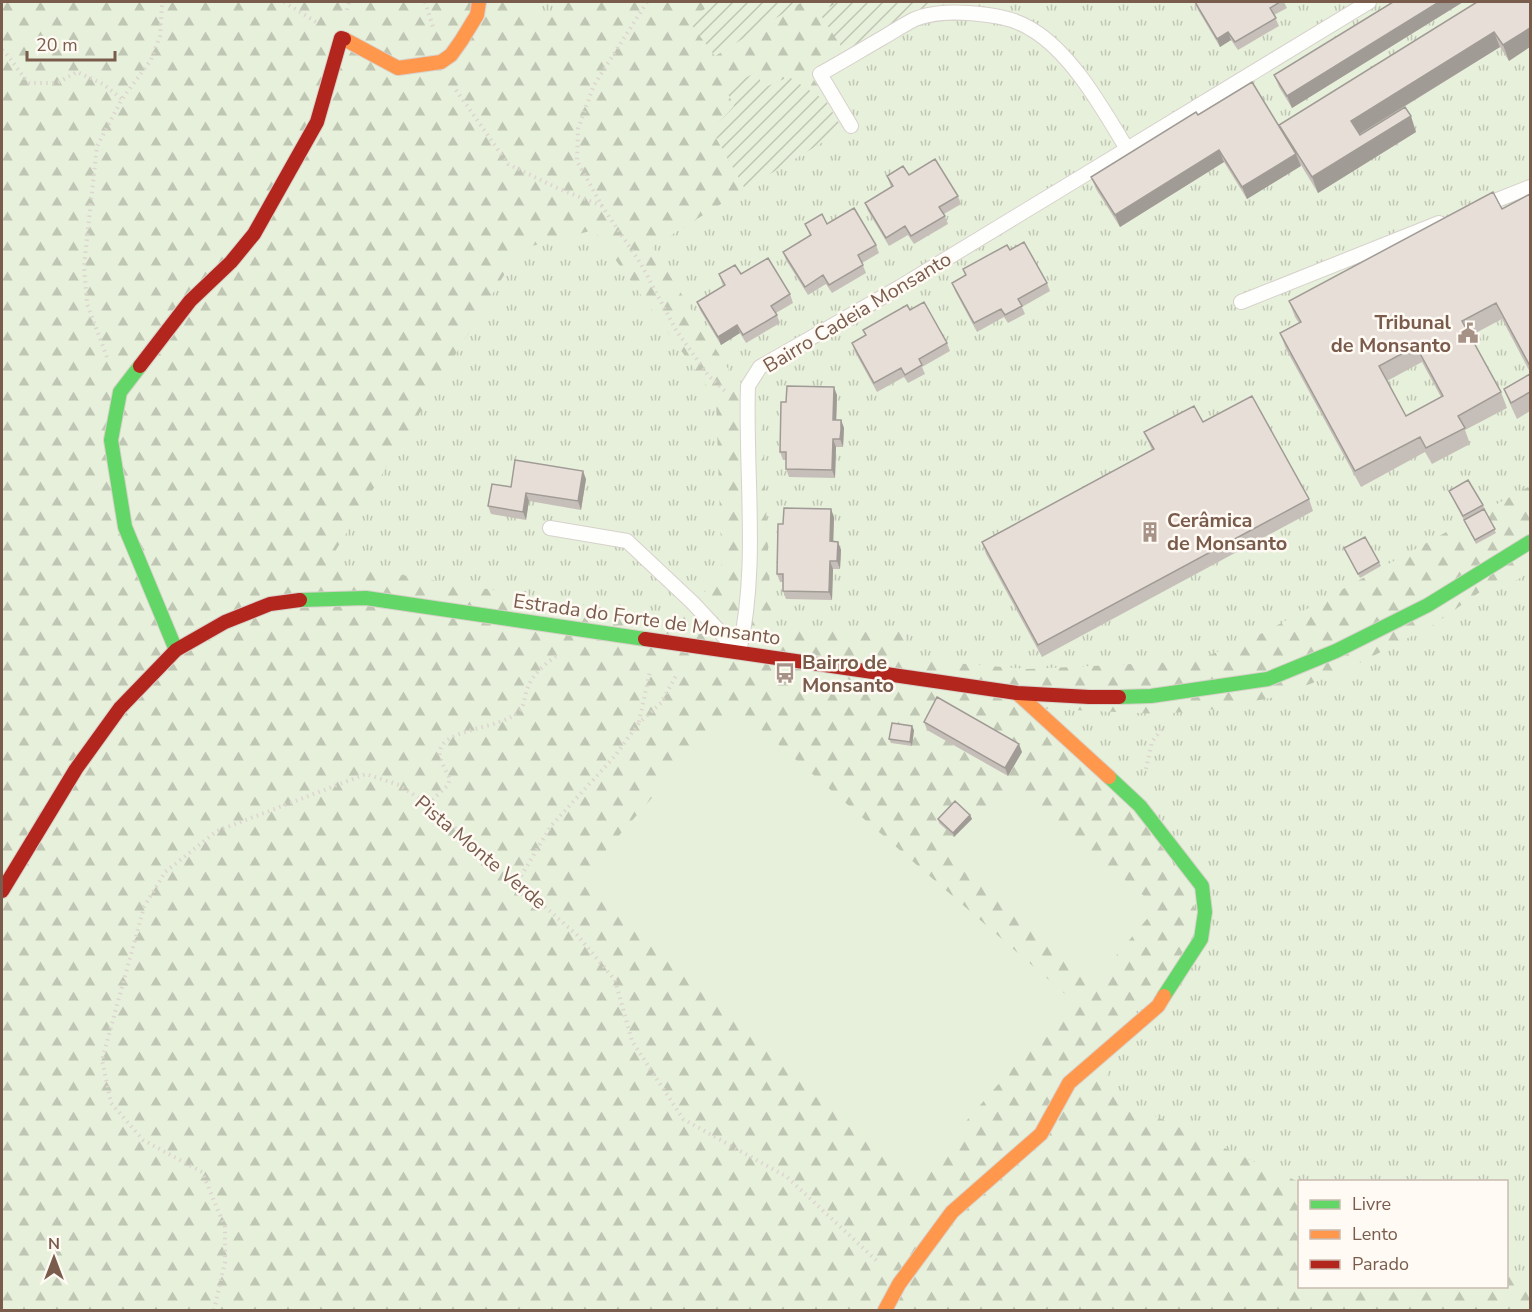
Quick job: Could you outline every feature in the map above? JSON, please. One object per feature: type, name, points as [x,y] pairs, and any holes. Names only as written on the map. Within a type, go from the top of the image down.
[{"type":"street","points":[[176,651],[124,527],[111,440],[120,392],[190,301],[231,262],[254,234],[316,122],[341,39],[398,68],[441,62],[451,55],[461,41],[477,15],[479,2]]},
{"type":"street","name":"Estrada do Forte de Monsanto","points":[[2,891],[76,769],[120,708],[176,651],[225,622],[270,603],[311,598],[366,598],[1017,693],[1089,697],[1151,696],[1268,679],[1336,651],[1428,606],[1530,542]]},
{"type":"street","points":[[885,1311],[899,1284],[952,1212],[1041,1134],[1069,1083],[1158,1006],[1200,939],[1205,912],[1202,886],[1140,806],[1017,693]]},
{"type":"lane","name":"Bairro Cadeia Monsanto","points":[[739,652],[746,622],[748,584],[748,386],[760,367],[900,286],[1369,2]]},
{"type":"lane","points":[[851,126],[820,74],[916,19],[938,13],[996,15],[1015,21],[1048,41],[1095,96],[1127,148]]},
{"type":"lane","points":[[1241,302],[1530,187]]},
{"type":"lane","points":[[550,528],[627,541],[693,603],[739,652]]},
{"type":"path","points":[[120,392],[87,304],[84,266],[97,146],[122,99],[151,60],[160,36],[164,2]]},
{"type":"path","points":[[284,2],[341,39]]},
{"type":"path","points":[[647,2],[594,85],[578,129],[578,161],[602,206],[641,264],[676,330],[708,375],[747,412]]},
{"type":"path","points":[[2,50],[10,57],[15,69],[29,82],[57,82],[77,72],[103,84],[122,99]]},
{"type":"path","points":[[441,62],[465,105],[508,164],[555,187],[602,206]]},
{"type":"path","points":[[639,723],[657,640]]},
{"type":"path","points":[[518,881],[551,826],[615,756],[639,723],[661,703],[693,645]]},
{"type":"path","points":[[428,804],[448,785],[450,779],[439,755],[441,747],[459,733],[507,719],[521,709],[528,685],[543,666],[558,655]]},
{"type":"path","points":[[1140,806],[1152,742],[1166,723]]},
{"type":"path","name":"Pista Monte Verde","points":[[214,1311],[225,1262],[225,1227],[202,1172],[142,1140],[111,1103],[102,1060],[144,907],[165,872],[217,831],[366,774],[399,785],[428,804],[578,935],[615,980],[632,1041],[683,1119],[788,1177],[899,1284]]},
{"type":"green space","points":[[2,2],[1530,2],[1530,1310],[2,1310]]},
{"type":"green space","points":[[2,2],[519,2],[537,24],[564,2],[716,2],[688,20],[715,56],[802,2],[837,2],[846,54],[811,75],[826,101],[789,77],[763,88],[725,88],[734,106],[712,131],[745,189],[652,247],[762,423],[772,631],[905,629],[905,659],[1028,669],[1196,661],[1265,632],[1528,487],[1530,490],[1530,561],[1517,569],[1522,577],[1502,588],[1497,580],[1433,625],[1346,670],[1279,696],[1218,709],[1160,714],[1031,708],[1140,806],[1204,925],[1099,1056],[1124,1102],[1298,1182],[1298,1288],[1508,1288],[1508,1275],[1530,1286],[1530,1310],[2,1310]],"holes":[[[594,230],[716,399],[722,575],[676,620],[328,563],[520,249]]]},
{"type":"green space","points":[[716,2],[802,2],[715,56],[688,20]]},
{"type":"green space","points":[[837,2],[934,2],[846,54],[820,14]]},
{"type":"green space","points":[[757,72],[763,88],[789,77],[826,101],[843,130],[745,189],[712,130],[734,106],[725,88]]},
{"type":"green space","points":[[733,705],[1072,1000],[920,1174],[581,879]]},
{"type":"green space","points":[[1010,784],[1157,907],[1095,981],[948,857]]},
{"type":"building","points":[[1195,2],[1280,2],[1270,8],[1276,18],[1235,42],[1228,32],[1217,39]]},
{"type":"building","points":[[1393,2],[1439,2],[1287,96],[1274,75]]},
{"type":"building","points":[[1477,2],[1530,2],[1530,28],[1503,45],[1494,32],[1351,121],[1360,135],[1405,107],[1411,116],[1312,177],[1279,125]]},
{"type":"building","points":[[1252,82],[1296,154],[1242,187],[1219,150],[1115,215],[1091,177],[1196,112],[1198,115]]},
{"type":"building","points":[[935,159],[958,196],[939,207],[945,216],[911,236],[905,226],[886,238],[865,203],[893,186],[887,176],[903,166],[909,175]]},
{"type":"building","points":[[1493,192],[1502,209],[1530,194],[1530,366],[1496,303],[1462,321],[1501,392],[1458,416],[1465,428],[1426,448],[1420,437],[1355,471],[1280,333],[1301,322],[1289,301]],"holes":[[[1416,346],[1443,396],[1406,416],[1379,366]]]},
{"type":"building","points":[[854,208],[876,245],[858,255],[863,265],[829,285],[823,275],[805,287],[783,252],[811,235],[805,224],[822,214],[827,224]]},
{"type":"building","points":[[1024,242],[1047,283],[1018,299],[1022,306],[1005,315],[1001,309],[974,323],[952,283],[966,275],[963,269],[1007,245],[1010,250]]},
{"type":"building","points":[[768,258],[790,294],[771,306],[777,315],[743,335],[737,325],[718,337],[697,302],[725,285],[719,274],[735,265],[741,274]]},
{"type":"building","points":[[924,302],[947,343],[919,359],[922,365],[905,375],[901,368],[874,383],[852,343],[866,335],[863,330],[907,305],[910,310]]},
{"type":"building","points":[[1530,374],[1530,392],[1511,403],[1504,389]]},
{"type":"building","points":[[787,386],[834,387],[833,420],[841,420],[841,430],[840,439],[833,439],[832,470],[786,469],[786,452],[780,452],[781,402],[786,402]]},
{"type":"building","name":"Cerâmica de Monsanto","points":[[1252,396],[1309,499],[1038,645],[982,542],[1154,449],[1144,432],[1194,406],[1203,422]]},
{"type":"building","points":[[515,460],[583,471],[578,501],[526,493],[523,512],[488,506],[492,484],[511,487]]},
{"type":"building","points":[[1468,480],[1483,505],[1463,516],[1449,491]]},
{"type":"building","points":[[784,508],[831,509],[830,541],[838,542],[837,561],[830,561],[829,592],[783,591],[783,574],[777,574],[778,524],[783,524]]},
{"type":"building","points":[[1484,509],[1495,529],[1475,540],[1464,520]]},
{"type":"building","points":[[1365,537],[1379,562],[1358,574],[1344,548]]},
{"type":"building","points":[[937,697],[1019,744],[1005,768],[924,722]]},
{"type":"building","points":[[892,723],[912,726],[910,742],[889,739]]},
{"type":"building","points":[[955,801],[970,815],[953,833],[938,819]]},
{"type":"traffic: fast","points":[[140,366],[120,392],[111,440],[125,527],[176,650]]},
{"type":"traffic: fast","points":[[1119,697],[1151,696],[1268,679],[1336,651],[1428,605],[1530,542]]},
{"type":"traffic: fast","points":[[300,600],[366,598],[645,639]]},
{"type":"traffic: fast","points":[[1109,777],[1140,806],[1202,886],[1205,912],[1201,939],[1164,996]]},
{"type":"traffic: slow","points":[[344,39],[398,68],[441,62],[451,55],[461,41],[477,15],[479,2]]},
{"type":"traffic: slow","points":[[1017,693],[1109,777]]},
{"type":"traffic: slow","points":[[885,1310],[899,1284],[952,1212],[1041,1134],[1069,1083],[1158,1006],[1164,996]]},
{"type":"traffic: jam","points":[[140,366],[190,301],[231,262],[254,234],[317,122],[341,38],[344,39]]},
{"type":"traffic: jam","points":[[2,891],[76,769],[120,708],[176,650],[225,622],[270,604],[300,600]]},
{"type":"traffic: jam","points":[[645,639],[1017,693],[1119,697]]},
{"type":"place","name":"Tribunal de Monsanto","points":[[1468,333]]},
{"type":"place","name":"Cerâmica de Monsanto","points":[[1150,532]]},
{"type":"place","name":"Bairro de Monsanto","points":[[785,673]]}]
